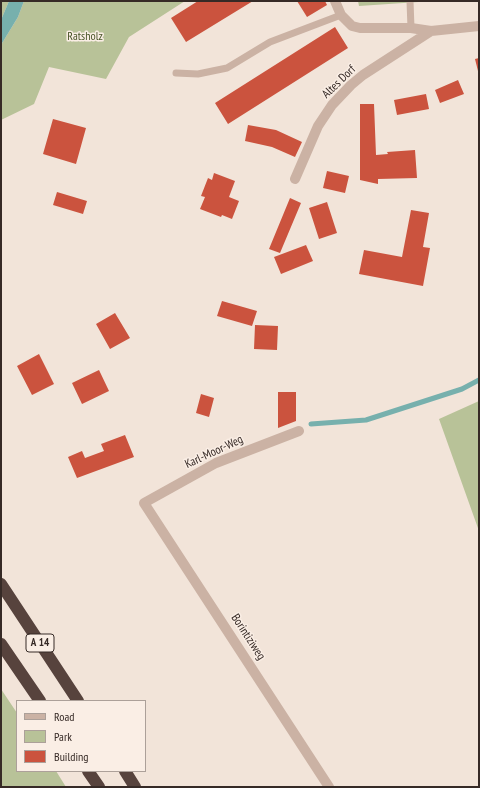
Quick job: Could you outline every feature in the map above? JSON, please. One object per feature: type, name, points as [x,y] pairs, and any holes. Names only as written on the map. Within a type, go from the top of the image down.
[{"type":"highway","name":"A 14","points":[[1,584],[77,700]]},
{"type":"highway","name":"A 14","points":[[1,644],[39,700]]},
{"type":"highway","points":[[89,772],[99,787]]},
{"type":"highway","points":[[126,772],[136,787]]},
{"type":"street","name":"Altes Dorf","points":[[334,1],[341,16],[352,26],[360,28],[411,28],[431,31],[479,26]]},
{"type":"street","name":"Altes Dorf","points":[[295,179],[318,126],[332,105],[351,85],[363,76],[431,31]]},
{"type":"street","name":"Karl-Moor-Weg","points":[[144,503],[216,463],[299,431]]},
{"type":"street","name":"Borintiziweg","points":[[144,503],[329,787]]},
{"type":"lane","points":[[410,1],[411,28]]},
{"type":"lane","points":[[176,73],[198,74],[227,68],[270,42],[341,16]]},
{"type":"green space","points":[[1,1],[9,1],[1,20]]},
{"type":"green space","name":"Ratsholz","points":[[24,1],[185,1],[129,37],[106,79],[49,67],[34,104],[1,120],[1,45],[18,17]]},
{"type":"green space","points":[[358,1],[433,1],[359,6]]},
{"type":"green space","points":[[479,401],[479,531],[439,419]]},
{"type":"green space","points":[[1,689],[16,712],[16,772],[57,772],[66,787],[1,787]]},
{"type":"water","points":[[9,1],[24,1],[18,17],[1,45],[1,20]]},
{"type":"building","points":[[198,1],[253,1],[186,42],[171,18]]},
{"type":"building","points":[[297,1],[325,1],[327,5],[307,17]]},
{"type":"building","points":[[335,27],[348,48],[228,124],[215,103]]},
{"type":"building","points":[[479,58],[479,71],[478,71],[475,59]]},
{"type":"building","points":[[458,80],[464,94],[440,103],[435,90]]},
{"type":"building","points":[[426,94],[429,109],[397,115],[394,100]]},
{"type":"building","points":[[360,104],[374,104],[376,155],[388,154],[387,152],[415,150],[417,178],[378,179],[378,184],[360,180]]},
{"type":"building","points":[[53,119],[86,128],[76,164],[43,154]]},
{"type":"building","points":[[248,125],[276,130],[302,142],[295,157],[272,147],[245,141]]},
{"type":"building","points":[[327,171],[349,176],[345,193],[323,188]]},
{"type":"building","points":[[214,173],[235,181],[229,197],[239,201],[232,219],[222,215],[221,217],[200,209],[205,197],[201,196],[208,178],[212,180]]},
{"type":"building","points":[[57,192],[87,201],[83,214],[53,205]]},
{"type":"building","points":[[290,198],[301,203],[280,253],[269,249]]},
{"type":"building","points":[[327,202],[337,233],[319,239],[309,208]]},
{"type":"building","points":[[411,210],[429,213],[423,247],[430,248],[423,286],[359,274],[364,250],[402,257]]},
{"type":"building","points":[[306,245],[313,261],[281,274],[274,257]]},
{"type":"building","points":[[222,301],[257,311],[252,326],[217,316]]},
{"type":"building","points":[[115,313],[130,338],[110,349],[96,324]]},
{"type":"building","points":[[255,325],[278,326],[277,350],[254,349]]},
{"type":"building","points":[[39,354],[54,384],[32,395],[17,366]]},
{"type":"building","points":[[99,370],[109,391],[82,404],[72,383]]},
{"type":"building","points":[[278,392],[296,392],[296,421],[278,428]]},
{"type":"building","points":[[201,394],[214,398],[209,417],[196,413]]},
{"type":"building","points":[[125,435],[134,457],[77,478],[68,457],[82,451],[85,458],[104,451],[101,444]]},
{"type":"waterway","points":[[311,424],[366,420],[462,389],[479,380]]}]
